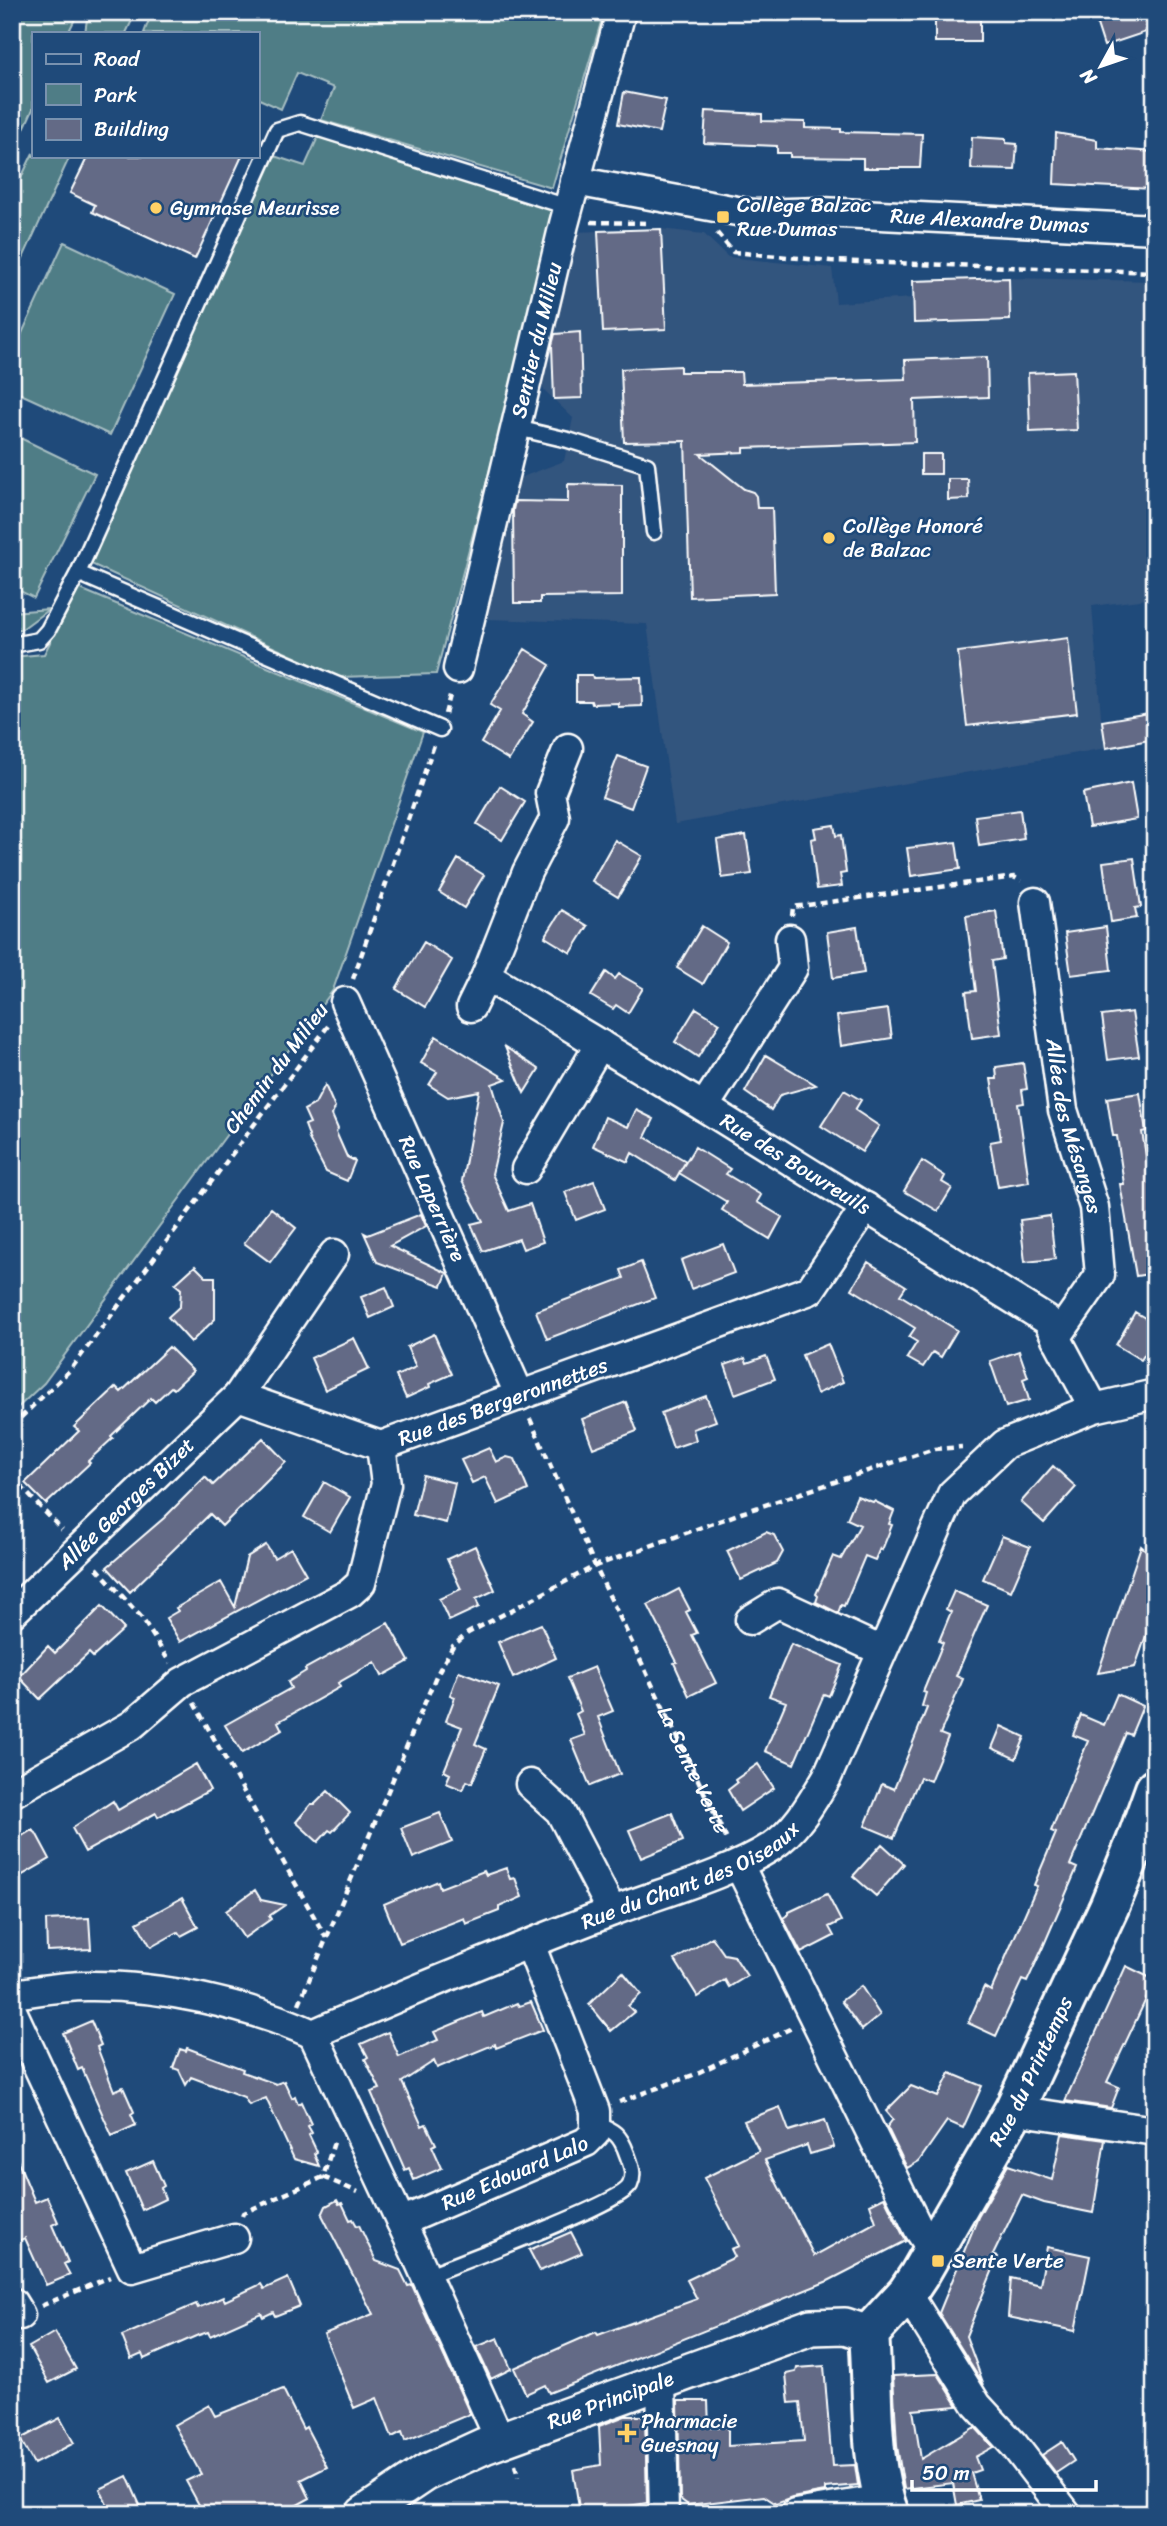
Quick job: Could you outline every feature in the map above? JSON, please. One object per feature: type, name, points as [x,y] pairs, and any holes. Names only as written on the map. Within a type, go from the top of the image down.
[{"type":"main road","name":"Rue du Printemps","points":[[869,2334],[906,2293],[1014,2110],[1108,1907],[1136,1842],[1155,1788]]},
{"type":"main road","points":[[869,2334],[876,2455],[887,2506]]},
{"type":"street","name":"Sentier du Milieu","points":[[458,669],[572,194],[621,12]]},
{"type":"street","name":"Rue Alexandre Dumas","points":[[572,194],[754,214],[822,212],[1155,229]]},
{"type":"street","points":[[471,1007],[527,872],[555,818],[550,793],[568,748]]},
{"type":"street","name":"Allée des Mésanges","points":[[1035,901],[1063,1110],[1094,1207],[1100,1275],[1056,1338]]},
{"type":"street","points":[[704,1107],[793,968],[790,939]]},
{"type":"street","name":"Rue des Bouvreuils","points":[[486,976],[704,1107],[1046,1320],[1094,1408]]},
{"type":"street","name":"Rue Laperrière","points":[[345,1002],[520,1396]]},
{"type":"street","points":[[526,1169],[600,1044]]},
{"type":"street","name":"Rue des Bergeronnettes","points":[[12,1793],[132,1725],[183,1682],[350,1593],[361,1583],[386,1484],[381,1446],[810,1290],[866,1207]]},
{"type":"street","name":"Allée Georges Bizet","points":[[12,1613],[238,1395],[334,1254]]},
{"type":"street","name":"Rue du Chant des Oiseaux","points":[[302,2029],[402,1995],[612,1911],[739,1865],[774,1845],[804,1814],[827,1777],[952,1494],[1004,1444],[1094,1408],[1155,1394]]},
{"type":"street","points":[[238,1395],[381,1446]]},
{"type":"street","points":[[750,1620],[778,1603],[882,1651]]},
{"type":"street","points":[[530,1784],[560,1811],[612,1911]]},
{"type":"street","points":[[739,1865],[919,2230],[933,2250]]},
{"type":"street","name":"Rue Edouard Lalo","points":[[401,2222],[586,2142],[595,2133],[595,2117],[530,1944]]},
{"type":"street","points":[[12,1994],[86,1986],[138,1989],[212,2001],[302,2029],[345,2104],[507,2452]]},
{"type":"street","points":[[12,2011],[132,2268],[234,2238]]},
{"type":"street","points":[[1014,2110],[1155,2132]]},
{"type":"street","points":[[906,2293],[977,2405],[1014,2445],[1067,2514]]},
{"type":"street","name":"Rue Principale","points":[[376,2510],[425,2473],[507,2452],[661,2381],[811,2327],[845,2326],[869,2334]]},
{"type":"street","points":[[661,2381],[664,2514]]},
{"type":"street","points":[[795,2514],[887,2506]]},
{"type":"lane","points":[[12,645],[39,640],[48,630],[78,573],[277,130],[300,123],[572,194]]},
{"type":"lane","points":[[516,428],[568,440],[647,465],[654,532]]},
{"type":"lane","points":[[78,573],[440,729]]},
{"type":"lane","points":[[426,2276],[554,2225],[615,2198],[629,2187],[633,2171],[623,2143],[614,2131],[595,2117]]},
{"type":"path","points":[[572,194],[591,222],[656,223]]},
{"type":"path","points":[[708,224],[733,252],[831,261],[1155,272]]},
{"type":"path","name":"Chemin du Milieu","points":[[12,1426],[71,1369],[345,1002],[440,729],[458,669]]},
{"type":"path","points":[[790,939],[793,907],[1014,877],[1025,884],[1035,901]]},
{"type":"path","name":"La Sente Verte","points":[[520,1396],[595,1566],[739,1865]]},
{"type":"path","points":[[302,2029],[436,1676],[453,1646],[468,1633],[595,1566],[741,1513],[934,1449],[1004,1444]]},
{"type":"path","points":[[595,2117],[815,2017]]},
{"type":"path","points":[[234,2238],[243,2213],[323,2177],[345,2104]]},
{"type":"path","points":[[16,2309],[132,2268]]},
{"type":"path","points":[[507,2452],[518,2477]]},
{"type":"shaded area","name":"Collège Honoré de Balzac","points":[[661,229],[704,234],[728,257],[832,268],[836,303],[913,298],[913,281],[1009,278],[1155,281],[1155,598],[1092,606],[1106,748],[675,824],[647,624],[486,619],[517,479],[564,461],[573,418],[541,387],[572,232]]},
{"type":"green space","points":[[12,12],[60,12],[75,19],[68,32],[32,32],[32,111],[12,155]]},
{"type":"green space","points":[[88,12],[136,12],[126,32],[85,32]]},
{"type":"green space","points":[[152,12],[604,12],[552,188],[321,120],[334,88],[297,73],[281,109],[259,99],[259,32],[144,32]]},
{"type":"green space","points":[[318,137],[558,211],[436,674],[339,677],[89,563],[274,156],[305,166]]},
{"type":"green space","points":[[32,155],[32,158],[69,158],[12,282],[12,197]]},
{"type":"green space","points":[[64,242],[175,294],[110,435],[12,390],[12,355]]},
{"type":"green space","points":[[12,434],[95,474],[34,598],[12,587]]},
{"type":"green space","points":[[78,588],[423,732],[333,990],[44,1383],[12,1413],[12,657],[44,654]]},
{"type":"green space","points":[[49,609],[22,629],[12,630],[12,612]]},
{"type":"building","points":[[1111,12],[1142,12],[1149,31],[1104,46],[1095,18]]},
{"type":"building","points":[[935,14],[980,14],[980,42],[935,42]]},
{"type":"building","points":[[624,92],[666,100],[659,132],[618,124]]},
{"type":"building","points":[[706,111],[762,114],[762,121],[805,122],[805,128],[841,129],[841,132],[922,134],[920,168],[863,168],[863,158],[790,157],[790,153],[777,153],[777,146],[704,143]]},
{"type":"building","points":[[1056,133],[1097,140],[1097,148],[1155,152],[1153,189],[1054,184]]},
{"type":"building","points":[[972,137],[1006,139],[1006,143],[1017,144],[1015,170],[971,169]]},
{"type":"building","name":"Gymnase Meurisse","points":[[87,158],[241,158],[195,259],[92,212],[95,205],[70,193]]},
{"type":"building","points":[[661,229],[666,329],[603,332],[598,231]]},
{"type":"building","points":[[1009,278],[1010,320],[914,323],[913,281]]},
{"type":"building","points":[[580,332],[582,398],[554,399],[552,345],[555,334]]},
{"type":"building","points":[[987,357],[988,397],[914,400],[915,442],[744,448],[744,452],[700,454],[744,489],[753,492],[757,508],[772,508],[775,593],[690,597],[685,441],[624,442],[621,369],[680,366],[680,372],[741,372],[742,384],[906,379],[905,360]]},
{"type":"building","points":[[1074,371],[1077,430],[1030,432],[1028,373]]},
{"type":"building","points":[[921,454],[941,454],[941,474],[921,474]]},
{"type":"building","points":[[948,479],[968,479],[969,499],[948,500]]},
{"type":"building","points":[[568,484],[622,485],[622,596],[540,597],[540,603],[514,603],[515,501],[568,502]]},
{"type":"building","points":[[1068,638],[1077,713],[967,726],[958,652]]},
{"type":"building","points":[[525,649],[550,665],[522,714],[533,722],[509,760],[481,743],[500,711],[490,705]]},
{"type":"building","points":[[576,675],[592,675],[593,678],[641,677],[642,706],[618,707],[618,703],[592,704],[591,701],[576,701]]},
{"type":"building","points":[[1155,712],[1155,739],[1106,748],[1102,721]]},
{"type":"building","points":[[618,756],[646,766],[631,808],[602,797]]},
{"type":"building","points":[[1131,783],[1137,819],[1089,827],[1083,793]]},
{"type":"building","points":[[500,786],[525,802],[502,840],[477,824]]},
{"type":"building","points":[[1020,810],[1024,839],[979,846],[975,816]]},
{"type":"building","points":[[834,825],[836,836],[841,835],[846,873],[840,874],[842,886],[817,889],[811,839],[816,838],[814,828]]},
{"type":"building","points":[[746,835],[752,874],[722,878],[717,840]]},
{"type":"building","points":[[615,840],[642,856],[618,897],[592,881]]},
{"type":"building","points":[[956,842],[960,869],[911,876],[907,848]]},
{"type":"building","points":[[1134,858],[1141,907],[1135,908],[1137,918],[1111,922],[1103,862]]},
{"type":"building","points":[[458,859],[484,875],[464,908],[439,892]]},
{"type":"building","points":[[562,910],[588,926],[571,953],[545,937]]},
{"type":"building","points":[[996,911],[1003,959],[992,961],[1001,1034],[972,1038],[966,992],[976,991],[966,916]]},
{"type":"building","points":[[702,926],[727,942],[703,984],[677,968]]},
{"type":"building","points":[[857,927],[864,973],[833,978],[827,932]]},
{"type":"building","points":[[1106,927],[1111,970],[1071,975],[1065,933]]},
{"type":"building","points":[[424,942],[452,960],[425,1007],[396,989]]},
{"type":"building","points":[[606,972],[615,979],[619,974],[643,988],[628,1013],[616,1005],[613,1009],[591,996]]},
{"type":"building","points":[[696,1008],[720,1023],[698,1057],[675,1042]]},
{"type":"building","points":[[888,1009],[892,1038],[841,1046],[837,1016]]},
{"type":"building","points":[[1132,1012],[1139,1056],[1108,1060],[1102,1016]]},
{"type":"building","points":[[436,1036],[506,1079],[492,1084],[504,1123],[492,1174],[509,1211],[530,1204],[543,1242],[523,1249],[519,1239],[483,1251],[471,1224],[483,1221],[462,1181],[479,1091],[448,1097],[429,1085],[437,1072],[421,1063]]},
{"type":"building","points":[[505,1047],[539,1069],[524,1093]]},
{"type":"building","points":[[766,1055],[816,1085],[780,1095],[771,1110],[745,1092]]},
{"type":"building","points":[[1023,1063],[1027,1089],[1022,1090],[1024,1103],[1018,1104],[1029,1182],[998,1187],[990,1142],[1001,1140],[991,1079],[997,1079],[996,1067]]},
{"type":"building","points":[[325,1085],[335,1108],[332,1115],[338,1129],[336,1132],[347,1157],[355,1161],[347,1181],[326,1172],[308,1137],[305,1125],[310,1123],[304,1110],[315,1104]]},
{"type":"building","points":[[844,1090],[861,1100],[855,1110],[879,1126],[862,1152],[821,1126]]},
{"type":"building","points":[[1140,1093],[1146,1131],[1142,1132],[1155,1208],[1155,1273],[1136,1276],[1120,1184],[1124,1184],[1117,1136],[1113,1136],[1107,1098]]},
{"type":"building","points":[[636,1110],[654,1119],[645,1137],[686,1161],[675,1180],[632,1153],[628,1162],[593,1146],[605,1117],[628,1127]]},
{"type":"building","points":[[695,1147],[730,1169],[726,1174],[761,1195],[757,1202],[782,1217],[770,1239],[722,1210],[727,1202],[679,1173]]},
{"type":"building","points":[[922,1161],[945,1176],[942,1182],[952,1188],[938,1211],[904,1191]]},
{"type":"building","points":[[594,1181],[605,1209],[576,1220],[565,1192]]},
{"type":"building","points":[[271,1208],[296,1228],[270,1262],[244,1243]]},
{"type":"building","points":[[421,1214],[426,1226],[390,1246],[447,1273],[442,1286],[377,1262],[364,1233],[368,1235]]},
{"type":"building","points":[[1050,1216],[1055,1259],[1025,1262],[1020,1220]]},
{"type":"building","points":[[723,1244],[734,1273],[691,1289],[681,1260]]},
{"type":"building","points":[[641,1262],[655,1298],[547,1339],[536,1311],[624,1278],[621,1270]]},
{"type":"building","points":[[868,1262],[906,1286],[900,1295],[957,1330],[941,1357],[933,1352],[923,1367],[907,1358],[917,1342],[909,1337],[915,1328],[852,1289]]},
{"type":"building","points":[[195,1266],[206,1277],[215,1277],[215,1319],[191,1342],[168,1317],[180,1306],[181,1289],[175,1284]]},
{"type":"building","points":[[386,1287],[394,1307],[370,1318],[361,1297]]},
{"type":"building","points":[[1135,1312],[1155,1324],[1155,1338],[1141,1360],[1116,1345]]},
{"type":"building","points":[[434,1334],[452,1374],[406,1398],[396,1376],[416,1367],[407,1347]]},
{"type":"building","points":[[354,1338],[369,1369],[325,1390],[311,1358]]},
{"type":"building","points":[[828,1344],[843,1382],[817,1394],[802,1355]]},
{"type":"building","points":[[169,1347],[193,1371],[155,1402],[151,1398],[111,1436],[113,1438],[88,1461],[90,1463],[46,1504],[25,1483],[79,1431],[74,1427],[116,1387],[121,1392]]},
{"type":"building","points":[[1019,1351],[1028,1377],[1023,1379],[1029,1400],[1006,1407],[990,1361]]},
{"type":"building","points":[[766,1356],[775,1379],[735,1394],[725,1365],[745,1358],[747,1363]]},
{"type":"building","points":[[706,1396],[716,1421],[693,1429],[696,1440],[673,1448],[661,1413]]},
{"type":"building","points":[[626,1402],[637,1431],[593,1448],[582,1419]]},
{"type":"building","points":[[263,1438],[286,1462],[222,1526],[210,1514],[130,1592],[107,1567],[164,1518],[205,1477],[213,1485]]},
{"type":"building","points":[[489,1448],[496,1462],[507,1457],[515,1459],[528,1490],[498,1504],[485,1477],[472,1483],[461,1460]]},
{"type":"building","points":[[1053,1466],[1076,1487],[1044,1523],[1021,1502]]},
{"type":"building","points":[[423,1475],[455,1483],[446,1523],[413,1515]]},
{"type":"building","points":[[324,1482],[350,1497],[330,1532],[304,1517]]},
{"type":"building","points":[[857,1496],[894,1511],[889,1524],[892,1525],[875,1560],[865,1556],[844,1606],[841,1605],[838,1613],[816,1602],[816,1594],[833,1556],[841,1559],[860,1525],[847,1519]]},
{"type":"building","points":[[766,1532],[774,1535],[783,1552],[777,1563],[741,1580],[727,1551]]},
{"type":"building","points":[[1002,1536],[1030,1547],[1011,1591],[983,1579]]},
{"type":"building","points":[[266,1545],[274,1558],[291,1548],[306,1574],[180,1642],[166,1618],[178,1611],[176,1608],[221,1582],[235,1607],[247,1557]]},
{"type":"building","points":[[475,1546],[495,1590],[476,1599],[479,1607],[449,1621],[439,1599],[461,1589],[447,1559]]},
{"type":"building","points":[[1141,1546],[1155,1558],[1155,1610],[1135,1667],[1098,1673]]},
{"type":"building","points":[[679,1589],[690,1610],[686,1612],[697,1633],[692,1635],[716,1683],[689,1696],[674,1663],[677,1662],[648,1605]]},
{"type":"building","points":[[954,1591],[987,1605],[956,1676],[963,1679],[940,1734],[948,1737],[930,1781],[920,1777],[894,1838],[865,1826],[882,1784],[894,1789],[927,1708],[922,1706],[926,1693],[923,1692],[943,1643],[939,1641],[951,1612],[946,1609]]},
{"type":"building","points":[[102,1606],[124,1629],[93,1657],[89,1653],[40,1699],[19,1677],[48,1646],[55,1653]]},
{"type":"building","points":[[388,1623],[409,1661],[382,1676],[375,1662],[338,1683],[340,1687],[278,1722],[282,1730],[242,1753],[225,1725],[291,1688],[288,1682],[306,1671],[305,1669]]},
{"type":"building","points":[[541,1624],[556,1658],[513,1678],[498,1642]]},
{"type":"building","points":[[791,1644],[842,1665],[829,1696],[824,1694],[794,1764],[765,1751],[786,1702],[769,1696]]},
{"type":"building","points":[[594,1667],[613,1711],[598,1717],[620,1774],[590,1786],[571,1740],[585,1735],[576,1714],[581,1711],[567,1678]]},
{"type":"building","points":[[459,1671],[499,1686],[475,1744],[486,1749],[472,1783],[467,1781],[463,1790],[446,1783],[450,1774],[444,1771],[462,1727],[446,1721],[455,1697],[450,1695]]},
{"type":"building","points":[[1117,1694],[1143,1706],[1131,1735],[1126,1733],[1070,1865],[1077,1868],[1043,1947],[1027,1982],[1022,1980],[996,2036],[968,2023],[984,1987],[991,1991],[1037,1886],[1034,1885],[1056,1833],[1051,1831],[1088,1741],[1073,1735],[1081,1715],[1104,1725]]},
{"type":"building","points":[[1001,1726],[1025,1737],[1016,1759],[992,1748]]},
{"type":"building","points":[[196,1764],[210,1790],[158,1817],[156,1813],[85,1852],[72,1828],[113,1801],[118,1810]]},
{"type":"building","points":[[758,1764],[774,1788],[740,1811],[728,1790],[737,1783],[735,1780]]},
{"type":"building","points":[[328,1791],[350,1813],[318,1842],[296,1822],[311,1804],[315,1804]]},
{"type":"building","points":[[440,1813],[452,1842],[413,1858],[401,1828]]},
{"type":"building","points":[[672,1813],[683,1841],[641,1858],[629,1830]]},
{"type":"building","points":[[32,1830],[50,1859],[12,1881],[12,1842]]},
{"type":"building","points":[[882,1844],[904,1864],[876,1896],[853,1876]]},
{"type":"building","points":[[506,1868],[510,1879],[515,1878],[522,1897],[499,1907],[499,1911],[466,1924],[464,1918],[400,1943],[384,1904],[438,1881],[440,1888],[484,1871],[486,1875]]},
{"type":"building","points":[[255,1890],[261,1900],[285,1905],[269,1916],[271,1919],[244,1938],[226,1911]]},
{"type":"building","points":[[827,1894],[841,1921],[829,1927],[834,1936],[801,1953],[783,1918],[789,1912]]},
{"type":"building","points":[[182,1898],[198,1927],[181,1936],[178,1932],[151,1947],[137,1923]]},
{"type":"building","points":[[89,1918],[91,1949],[47,1951],[46,1920]]},
{"type":"building","points":[[712,1937],[724,1954],[734,1956],[747,1976],[729,1987],[725,1980],[698,1997],[675,1960]]},
{"type":"building","points":[[1126,1966],[1155,1980],[1107,2082],[1119,2087],[1111,2108],[1065,2101]]},
{"type":"building","points":[[623,1972],[641,1994],[628,2006],[634,2012],[611,2031],[589,2004]]},
{"type":"building","points":[[861,1986],[880,2015],[862,2030],[841,2001]]},
{"type":"building","points":[[531,2002],[543,2030],[496,2048],[495,2044],[437,2068],[434,2061],[402,2082],[422,2126],[426,2124],[436,2144],[432,2146],[442,2168],[414,2180],[409,2168],[405,2170],[371,2092],[380,2089],[365,2059],[368,2057],[361,2044],[388,2032],[399,2057],[438,2040],[434,2032],[482,2012],[484,2017],[517,2003],[519,2006]]},
{"type":"building","points":[[91,2021],[101,2045],[97,2047],[114,2091],[123,2087],[134,2112],[131,2114],[136,2125],[112,2136],[82,2068],[78,2070],[63,2033]]},
{"type":"building","points":[[187,2048],[276,2084],[284,2081],[292,2098],[295,2096],[298,2104],[301,2102],[311,2124],[308,2126],[312,2133],[309,2135],[317,2152],[314,2154],[319,2166],[294,2159],[266,2098],[249,2105],[244,2097],[191,2077],[186,2085],[179,2070],[173,2068],[180,2049],[186,2051]]},
{"type":"building","points":[[950,2073],[982,2086],[963,2128],[947,2121],[919,2161],[907,2168],[887,2127],[893,2119],[886,2111],[911,2086],[938,2097]]},
{"type":"building","points":[[780,2107],[789,2131],[825,2120],[834,2147],[810,2154],[807,2145],[765,2160],[814,2256],[876,2222],[870,2204],[884,2197],[906,2241],[828,2281],[549,2393],[545,2385],[526,2394],[514,2368],[596,2332],[598,2335],[697,2299],[687,2280],[735,2257],[731,2249],[739,2246],[704,2178],[759,2151],[744,2121]]},
{"type":"building","points":[[1062,2134],[1105,2140],[1093,2213],[1044,2203],[1022,2195],[993,2255],[998,2257],[966,2336],[984,2385],[939,2313],[978,2217],[1008,2165],[1052,2180]]},
{"type":"building","points":[[12,2147],[35,2202],[47,2197],[58,2222],[52,2225],[68,2262],[64,2264],[70,2275],[46,2285],[25,2238],[18,2241],[12,2225]]},
{"type":"building","points":[[153,2161],[164,2186],[161,2188],[165,2199],[142,2210],[126,2173]]},
{"type":"building","points":[[337,2200],[339,2204],[342,2203],[350,2220],[353,2219],[357,2226],[359,2225],[376,2261],[400,2270],[408,2286],[412,2285],[470,2414],[405,2441],[402,2432],[392,2437],[377,2398],[354,2408],[324,2334],[373,2314],[322,2215],[326,2206]]},
{"type":"building","points":[[571,2232],[582,2253],[540,2271],[529,2250]]},
{"type":"building","points":[[1047,2247],[1090,2256],[1075,2331],[1008,2317],[1011,2278],[1040,2285]]},
{"type":"building","points":[[288,2278],[300,2306],[275,2316],[273,2312],[263,2317],[261,2313],[210,2336],[208,2332],[144,2359],[142,2354],[131,2359],[122,2336],[196,2304],[198,2308],[223,2297],[225,2301],[261,2284],[264,2289]]},
{"type":"building","points":[[55,2332],[76,2369],[49,2383],[29,2347]]},
{"type":"building","points":[[498,2338],[511,2369],[491,2379],[476,2347]]},
{"type":"building","points":[[824,2366],[832,2466],[855,2465],[858,2485],[825,2488],[825,2492],[776,2504],[764,2496],[688,2505],[680,2499],[678,2401],[708,2401],[709,2427],[728,2427],[728,2446],[804,2441],[800,2402],[789,2403],[786,2374],[796,2372],[797,2368]]},
{"type":"building","points":[[938,2374],[958,2406],[913,2410],[921,2459],[975,2427],[993,2447],[975,2457],[980,2470],[971,2473],[979,2500],[957,2505],[953,2483],[904,2489],[897,2446],[893,2376]]},
{"type":"building","points":[[283,2389],[303,2429],[306,2427],[327,2467],[301,2480],[310,2498],[281,2514],[204,2514],[186,2481],[201,2474],[174,2425],[209,2405],[215,2416]]},
{"type":"building","points":[[625,2416],[645,2416],[647,2503],[580,2514],[573,2470],[601,2465],[599,2426]]},
{"type":"building","points":[[60,2418],[74,2443],[34,2464],[20,2439]]},
{"type":"building","points":[[1062,2442],[1074,2461],[1056,2473],[1042,2455]]},
{"type":"building","points":[[127,2476],[144,2514],[112,2514],[100,2489]]},
{"type":"place","name":"Gymnase Meurisse","points":[[156,208]]},
{"type":"place","name":"Collège Balzac Rue Dumas","points":[[723,217]]},
{"type":"place","name":"Collège Honoré de Balzac","points":[[829,538]]},
{"type":"place","name":"Sente Verte","points":[[938,2261]]},
{"type":"place","name":"Pharmacie Guesnay","points":[[627,2433]]}]
